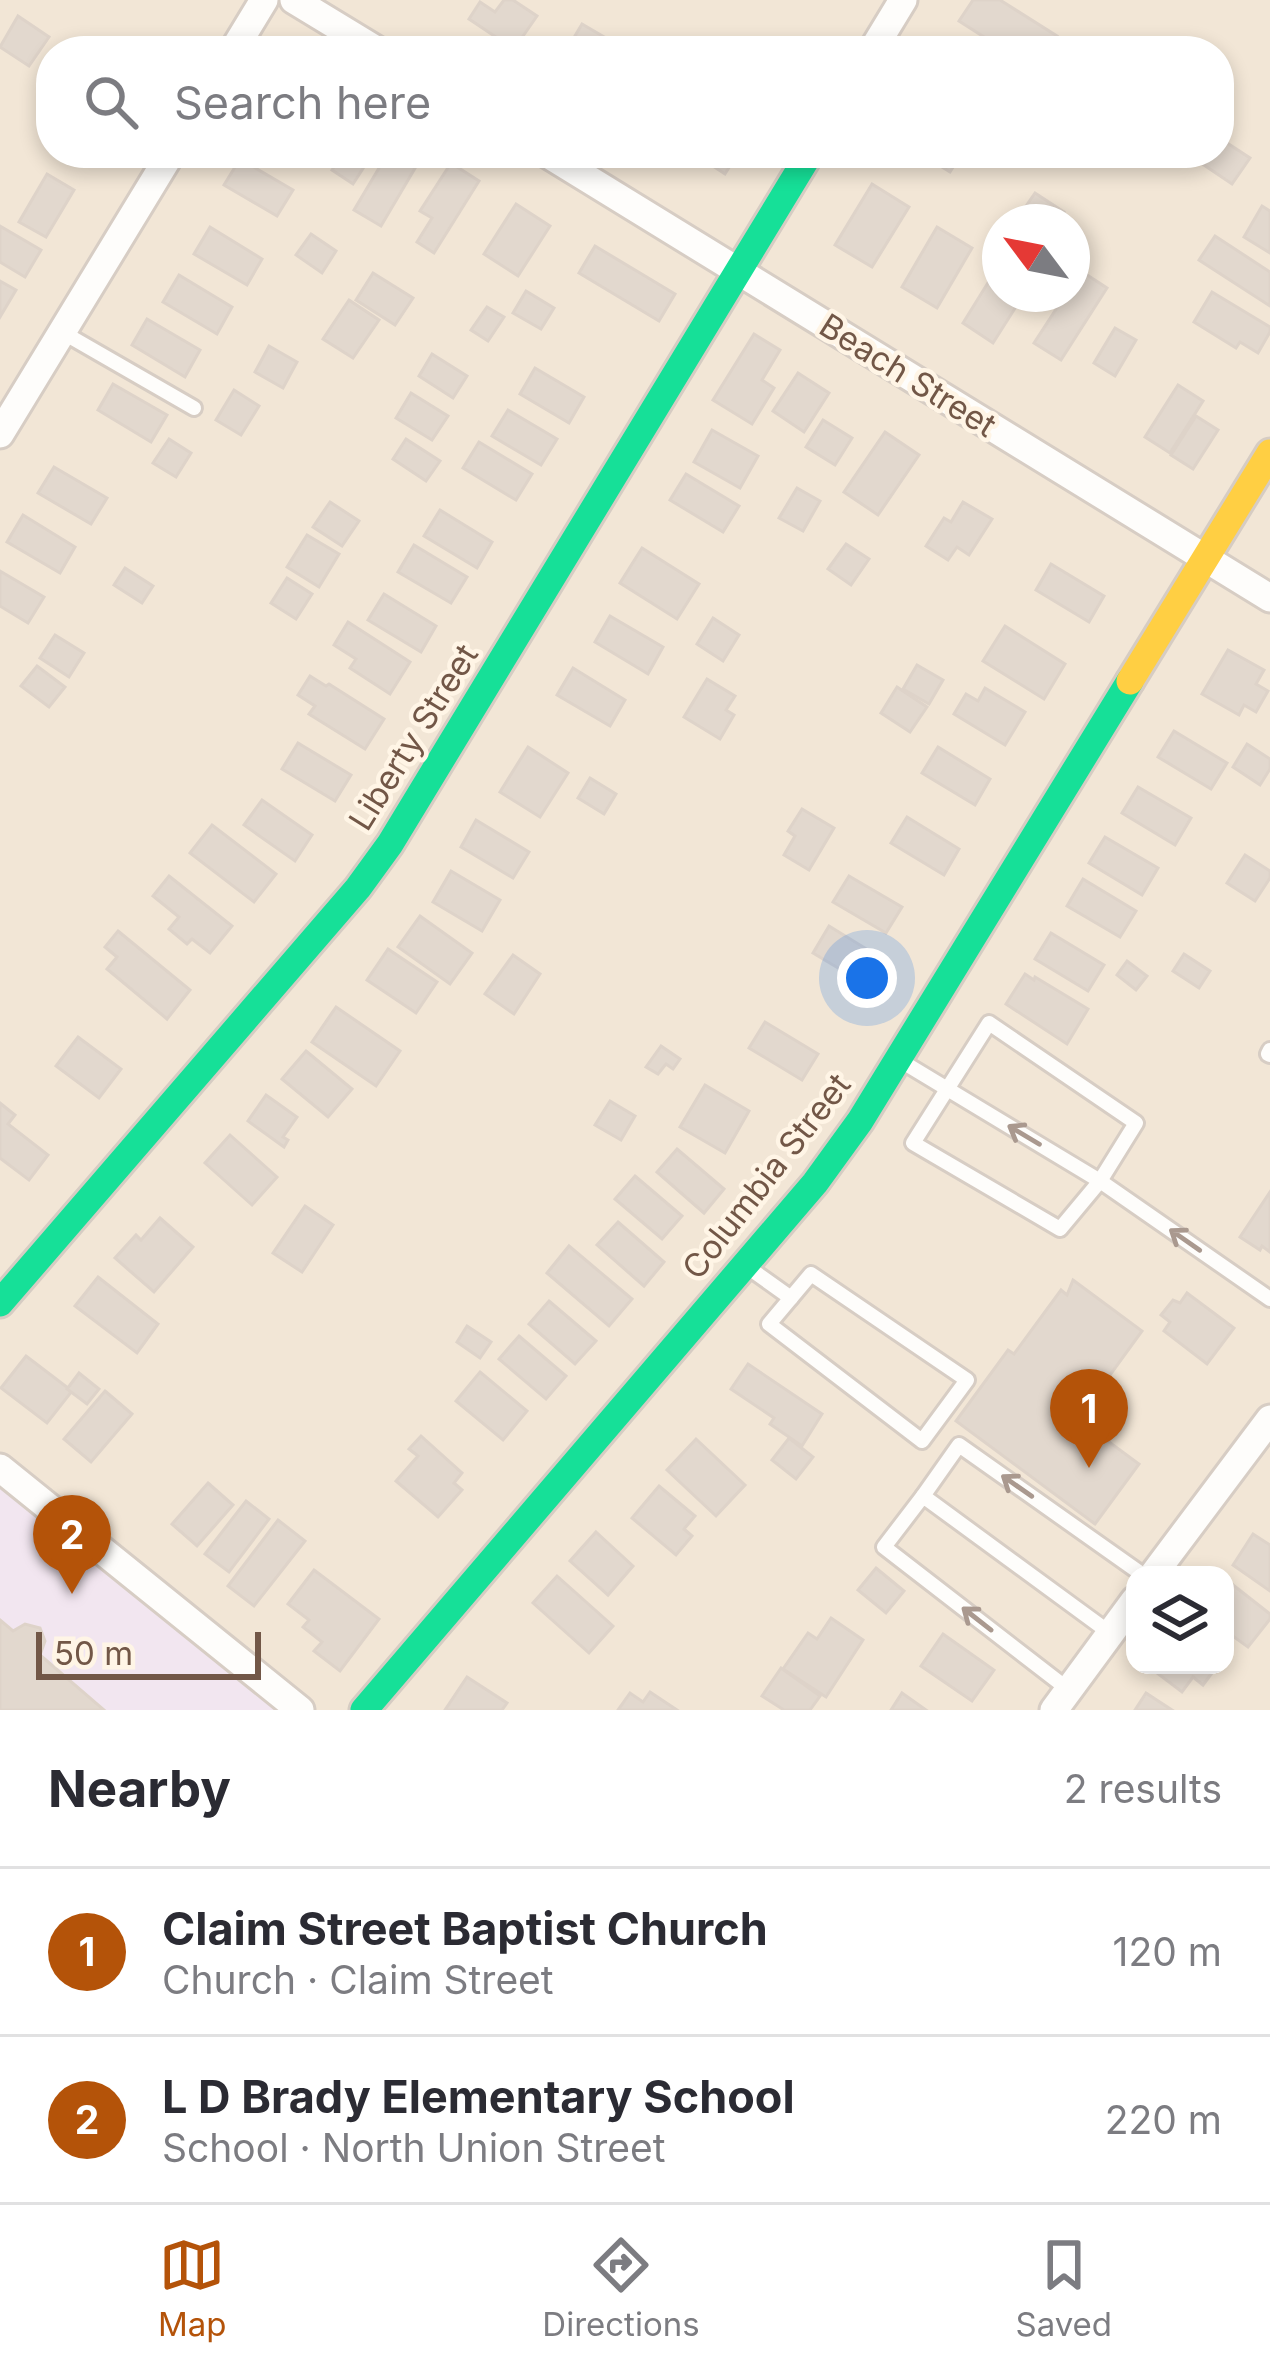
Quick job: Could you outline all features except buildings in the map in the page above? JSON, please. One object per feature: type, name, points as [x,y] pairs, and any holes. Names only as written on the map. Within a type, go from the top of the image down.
[{"type":"street","points":[[242,36],[264,0]]},
{"type":"street","points":[[294,0],[353,36]]},
{"type":"street","points":[[881,36],[903,0]]},
{"type":"street","points":[[0,434],[162,168]]},
{"type":"street","name":"Beach Street","points":[[570,168],[1270,598]]},
{"type":"street","name":"Liberty Street","points":[[0,1303],[391,844],[801,168]]},
{"type":"street","name":"Columbia Street","points":[[364,1710],[815,1183],[860,1121],[1270,453]]},
{"type":"street","points":[[1161,1566],[1270,1419]]},
{"type":"street","points":[[0,1468],[300,1710]]},
{"type":"street","points":[[1062,1700],[1126,1612]]},
{"type":"lane","points":[[62,332],[194,408]]},
{"type":"lane","points":[[988,1022],[1136,1123],[1100,1181],[1060,1228],[913,1143],[988,1022]]},
{"type":"lane","points":[[899,1060],[1100,1181],[1270,1299]]},
{"type":"lane","points":[[745,1265],[791,1298]]},
{"type":"lane","points":[[922,1441],[967,1380],[811,1274],[769,1324],[948,1462]]},
{"type":"lane","points":[[1062,1700],[884,1547],[959,1445],[1130,1566]]},
{"type":"lane","points":[[923,1496],[1110,1634]]},
{"type":"shaded area","points":[[0,0],[1270,0],[1270,1710],[0,1710]]},
{"type":"shaded area","points":[[0,1478],[288,1710],[0,1710]]},
{"type":"traffic: fast","points":[[0,1303],[358,888],[390,844],[801,168]]},
{"type":"traffic: fast","points":[[364,1710],[815,1183],[860,1121],[1130,681]]},
{"type":"traffic: slow","points":[[1130,681],[1270,453]]},
{"type":"place","name":"Claim Street Baptist Church","points":[[1089,1468]]},
{"type":"place","name":"L D Brady Elementary School","points":[[72,1594]]}]
